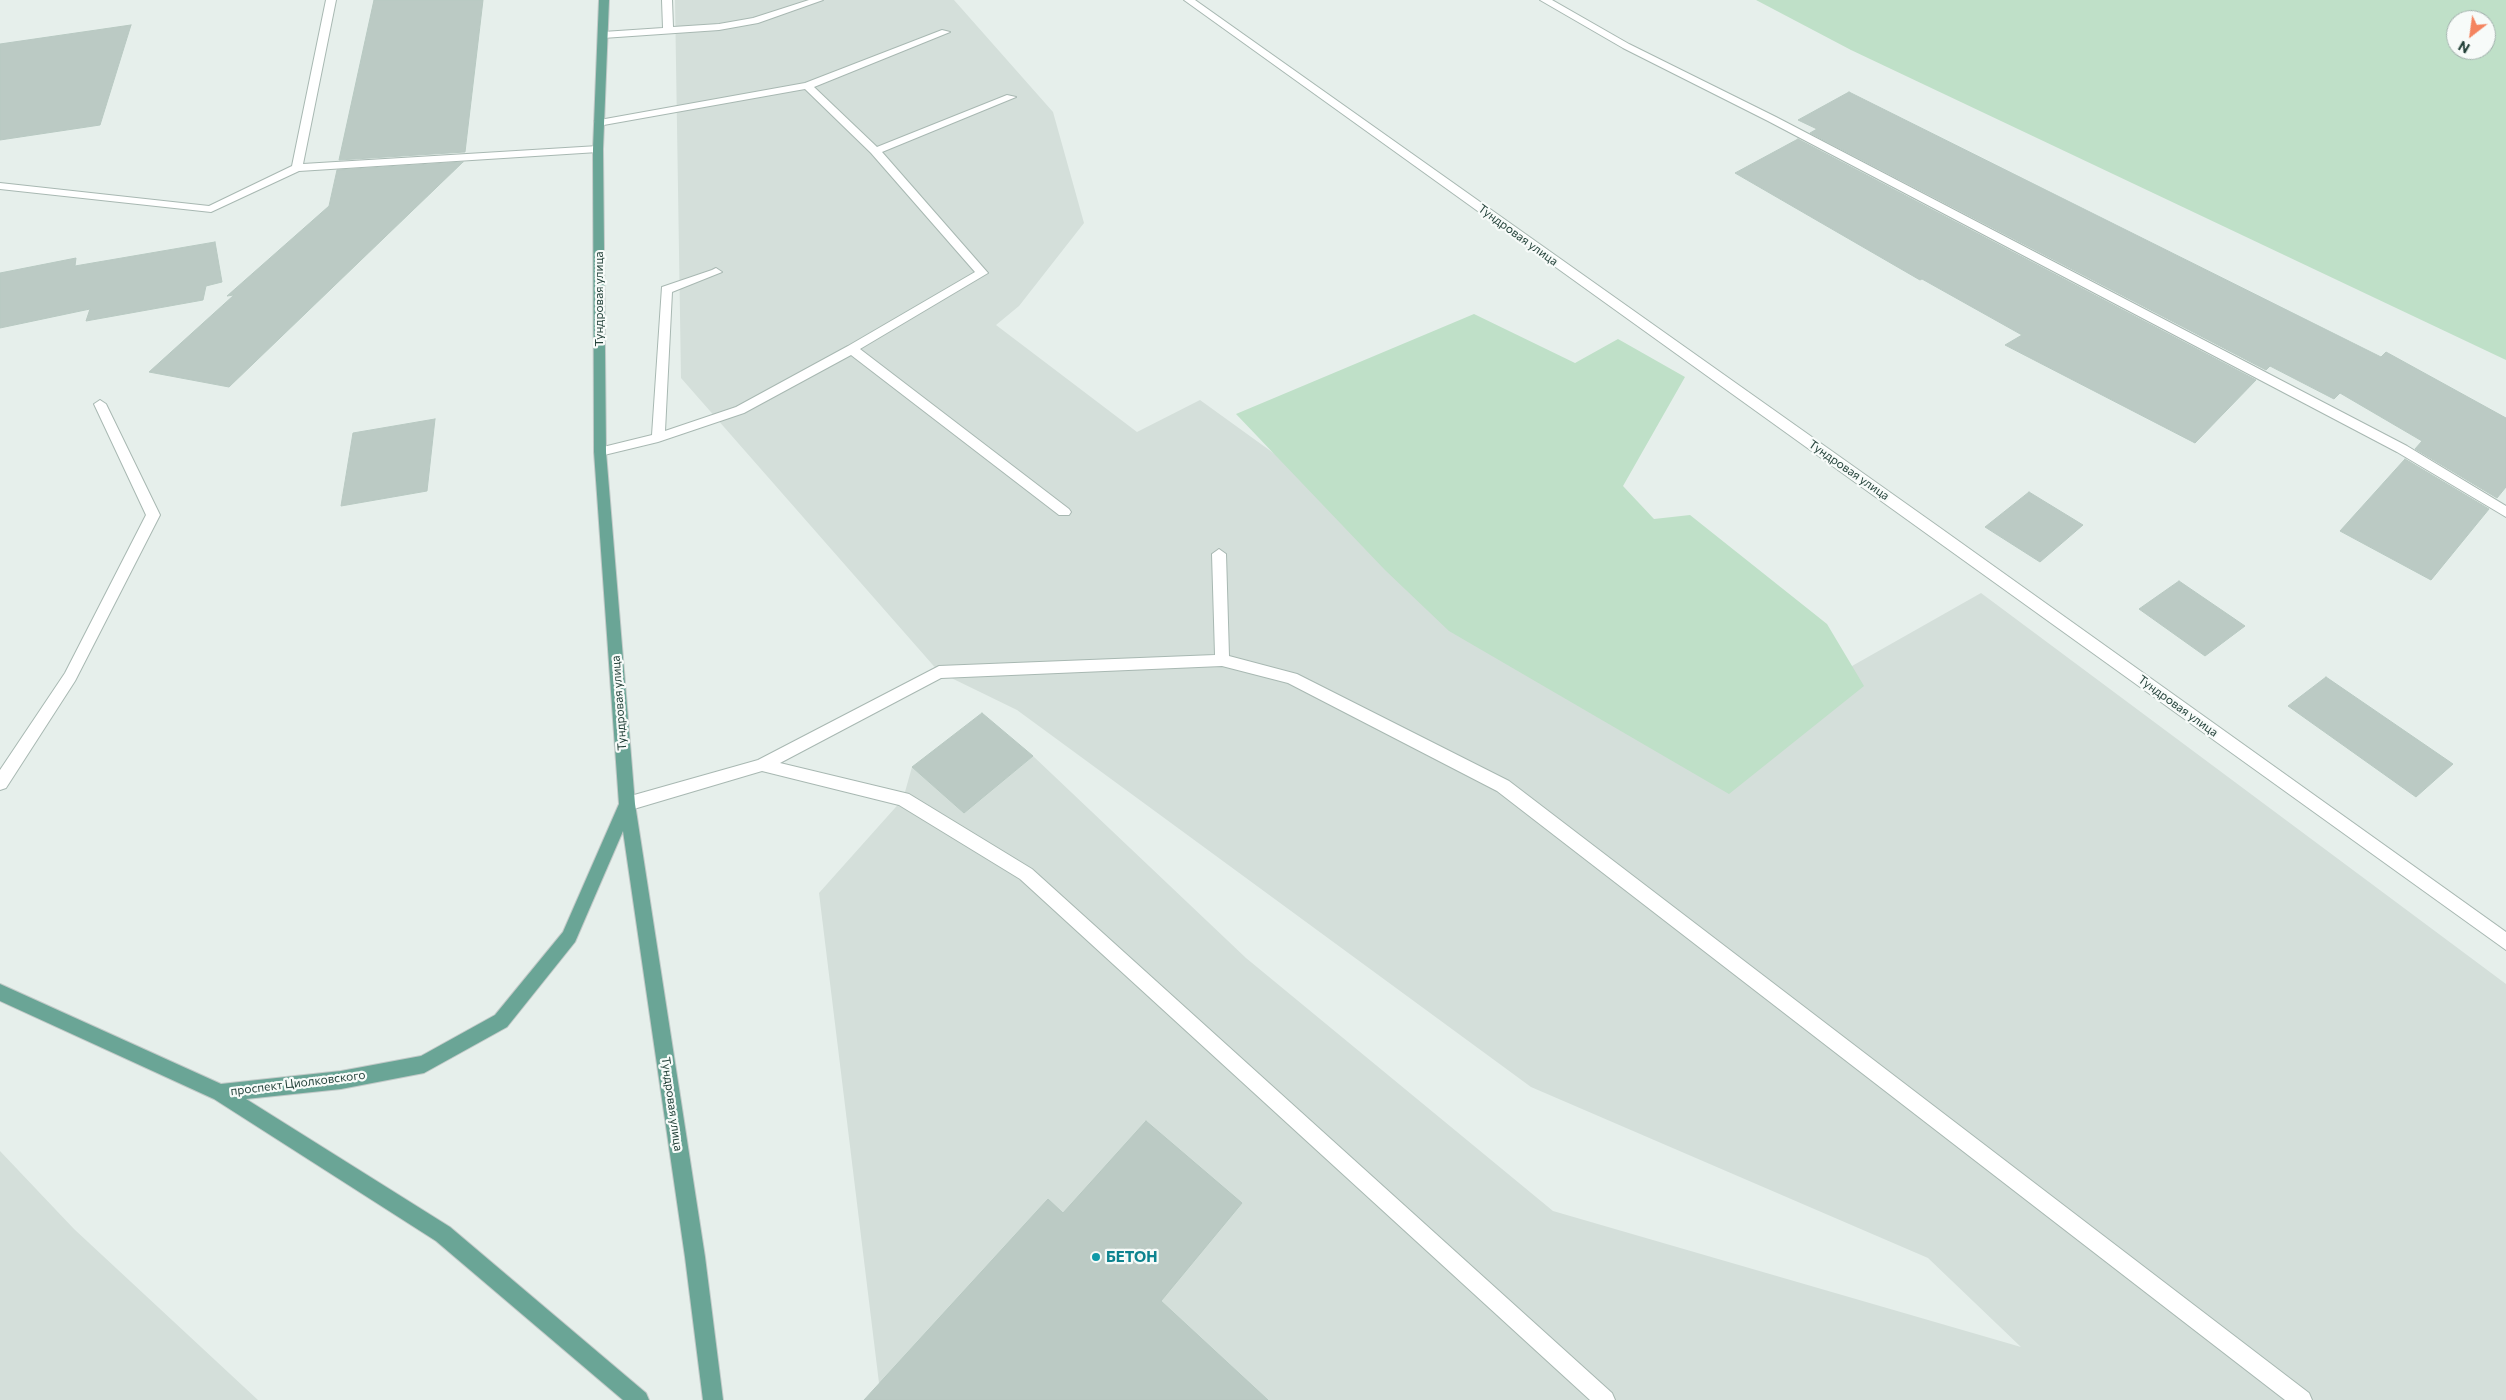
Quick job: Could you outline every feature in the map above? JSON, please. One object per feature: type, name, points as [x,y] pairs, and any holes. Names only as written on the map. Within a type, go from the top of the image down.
[{"type":"main road","name":"Тундровая улица","points":[[604,0],[598,123],[600,452],[627,804],[693,1248],[713,1400]]},
{"type":"main road","name":"проспект Циолковского","points":[[220,1092],[341,1080],[424,1064],[501,1020],[569,937],[627,804]]},
{"type":"main road","name":"проспект Циолковского","points":[[0,992],[220,1092],[443,1234],[639,1400]]},
{"type":"street","points":[[297,168],[331,0]]},
{"type":"street","points":[[667,0],[668,32]]},
{"type":"street","points":[[603,35],[668,32],[755,21],[818,0]]},
{"type":"street","name":"Тундровая улица","points":[[1190,0],[1950,542],[2506,942]]},
{"type":"street","points":[[1544,0],[1626,46],[1772,119],[2402,450],[2506,512]]},
{"type":"street","points":[[598,123],[807,86],[945,32]]},
{"type":"street","points":[[600,452],[658,438],[740,410],[852,349],[982,274],[876,150],[807,86]]},
{"type":"street","points":[[876,150],[1011,97]]},
{"type":"street","points":[[0,186],[211,208],[297,168],[598,148]]},
{"type":"street","points":[[658,438],[666,290],[716,272]]},
{"type":"street","points":[[852,349],[1064,512]]},
{"type":"street","points":[[0,783],[70,677],[153,515],[100,404]]},
{"type":"street","points":[[1219,554],[1222,660]]},
{"type":"street","points":[[627,804],[762,765],[939,672],[1222,660],[1292,678],[1503,786],[2302,1400]]},
{"type":"street","points":[[762,765],[903,799],[1026,874],[1605,1400]]},
{"type":"shaded area","points":[[675,0],[954,0],[1053,112],[1084,223],[1019,306],[996,325],[1137,432],[1200,400],[1693,756],[1981,593],[2506,984],[2506,1400],[895,1400],[879,1383],[819,893],[903,799],[912,767],[964,812],[1033,756],[1246,958],[1553,1211],[2021,1347],[1928,1258],[1531,1087],[1017,710],[939,672],[681,378]]},
{"type":"shaded area","points":[[0,1151],[74,1229],[258,1400],[0,1400]]},
{"type":"green space","points":[[1756,0],[2506,0],[2506,360],[1851,50]]},
{"type":"green space","points":[[1474,314],[1575,363],[1618,339],[1685,377],[1623,486],[1654,519],[1690,515],[1827,624],[1864,686],[1729,794],[1449,631],[1385,570],[1236,414]]},
{"type":"building","points":[[374,0],[483,0],[465,152],[339,160]]},
{"type":"building","points":[[131,25],[100,125],[0,140],[0,44]]},
{"type":"building","points":[[1849,92],[2381,357],[2386,352],[2506,418],[2506,487],[2497,498],[2415,449],[2422,441],[2340,393],[2334,399],[2270,366],[2266,370],[1810,133],[1817,129],[1798,120]]},
{"type":"building","points":[[1798,139],[2256,380],[2195,443],[2005,345],[2022,335],[1922,279],[1920,280],[1735,173]]},
{"type":"building","points":[[463,162],[229,387],[149,372],[234,295],[227,296],[329,206],[337,170]]},
{"type":"building","points":[[215,242],[222,282],[206,286],[203,300],[86,321],[90,309],[0,328],[0,273],[76,258],[75,266]]},
{"type":"building","points":[[435,419],[427,491],[341,506],[353,433]]},
{"type":"building","points":[[2405,459],[2489,509],[2431,580],[2340,531]]},
{"type":"building","points":[[2029,492],[2083,525],[2040,562],[1985,527]]},
{"type":"building","points":[[2179,581],[2245,626],[2205,656],[2139,609]]},
{"type":"building","points":[[2326,677],[2453,764],[2416,797],[2288,706]]},
{"type":"building","points":[[982,713],[1033,756],[964,813],[912,767]]},
{"type":"building","name":"БЕТОН","points":[[1146,1121],[1242,1203],[1161,1301],[1268,1400],[864,1400],[1048,1199],[1063,1213]]},
{"type":"place","name":"БЕТОН","points":[[1096,1257]]}]
